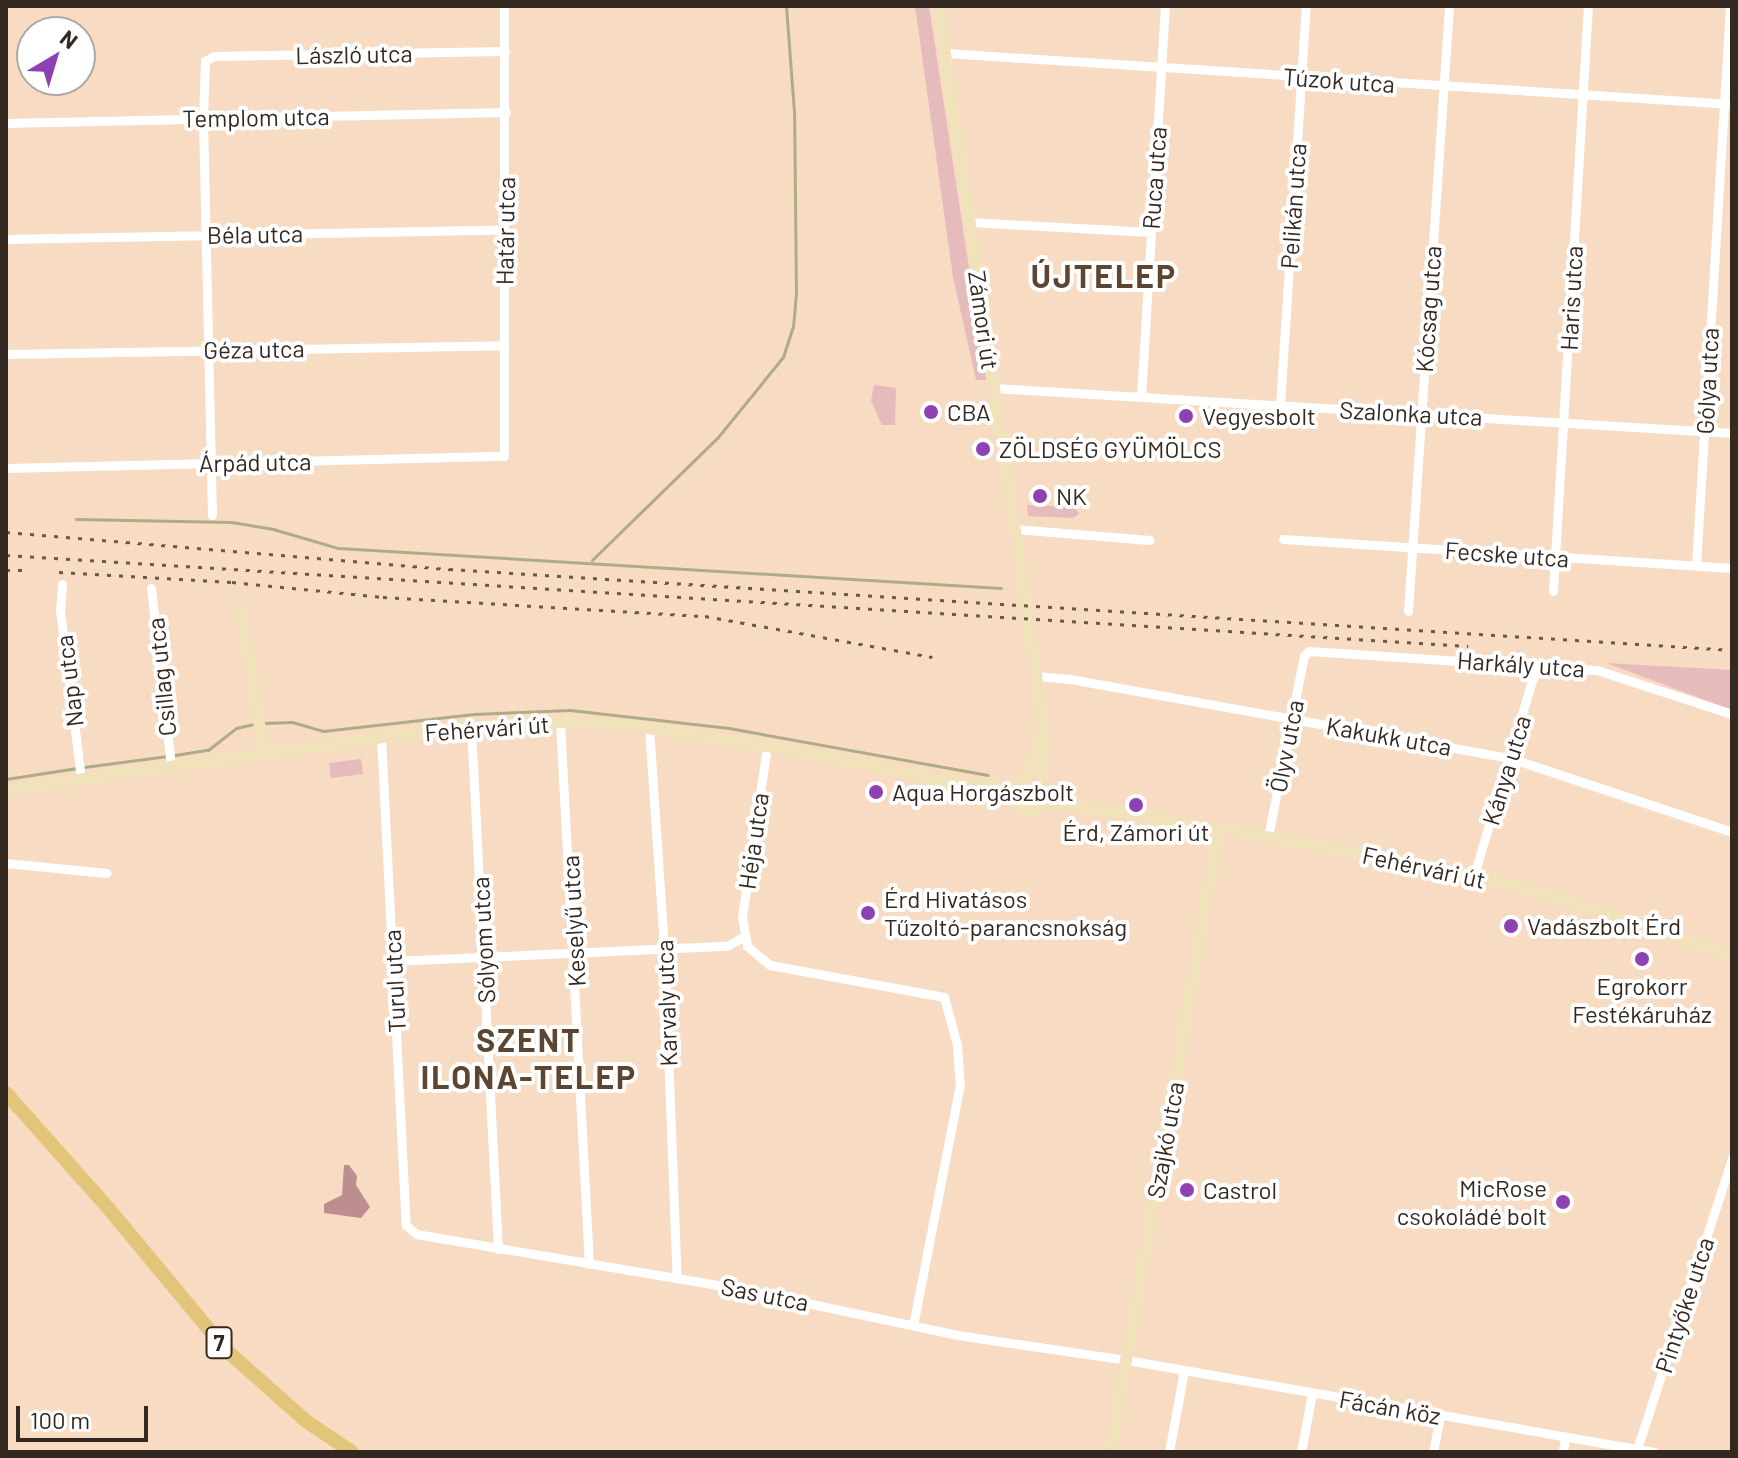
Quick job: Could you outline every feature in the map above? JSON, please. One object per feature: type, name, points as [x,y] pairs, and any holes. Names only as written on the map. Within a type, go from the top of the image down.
[{"type":"main road","name":"Zámori út","points":[[938,6],[1046,743],[1042,808]]},
{"type":"main road","points":[[240,606],[264,753]]},
{"type":"main road","name":"Fehérvári út","points":[[6,790],[471,727],[560,722],[649,728],[767,746],[967,784],[1014,802],[1026,812],[1042,808],[1109,810],[1474,875],[1545,894],[1732,956]]},
{"type":"main road","name":"Zámori út","points":[[1014,802],[1043,729]]},
{"type":"main road","name":"Fehérvári út","points":[[967,784],[1021,782],[1109,810]]},
{"type":"main road","name":"Szajkó utca","points":[[1110,1452],[1219,828]]},
{"type":"main road","name":"7","points":[[6,1093],[109,1209],[226,1350],[306,1421],[352,1452]]},
{"type":"street","name":"Határ utca","points":[[504,6],[504,456]]},
{"type":"street","name":"Ruca utca","points":[[1141,397],[1165,6]]},
{"type":"street","name":"Pelikán utca","points":[[1280,405],[1306,6]]},
{"type":"street","name":"Kócsag utca","points":[[1408,611],[1449,6]]},
{"type":"street","name":"Haris utca","points":[[1553,591],[1588,6]]},
{"type":"street","name":"Gólya utca","points":[[1696,565],[1728,104],[1730,6]]},
{"type":"street","name":"László utca","points":[[203,118],[205,61],[214,56],[505,51]]},
{"type":"street","name":"Túzok utca","points":[[946,53],[1444,88],[1728,104]]},
{"type":"street","name":"Templom utca","points":[[6,123],[506,112]]},
{"type":"street","points":[[203,118],[212,515]]},
{"type":"street","points":[[970,222],[1151,232]]},
{"type":"street","name":"Béla utca","points":[[6,239],[505,229]]},
{"type":"street","name":"Géza utca","points":[[6,354],[503,345]]},
{"type":"street","name":"Szalonka utca","points":[[994,388],[1732,433]]},
{"type":"street","name":"Árpád utca","points":[[6,468],[504,456]]},
{"type":"street","points":[[1015,529],[1150,540]]},
{"type":"street","name":"Fecske utca","points":[[1283,539],[1732,568]]},
{"type":"street","name":"Nap utca","points":[[62,584],[60,610],[81,779]]},
{"type":"street","name":"Csillag utca","points":[[151,588],[171,766]]},
{"type":"street","name":"Harkály utca","points":[[1304,656],[1314,650],[1610,672],[1732,714]]},
{"type":"street","name":"Ölyv utca","points":[[1268,837],[1304,656]]},
{"type":"street","name":"Kánya utca","points":[[1474,875],[1532,680],[1542,666]]},
{"type":"street","name":"Kakukk utca","points":[[1036,676],[1510,758],[1732,832]]},
{"type":"street","name":"Keselyű utca","points":[[560,722],[575,952],[589,1264]]},
{"type":"street","name":"Sólyom utca","points":[[471,727],[498,1249]]},
{"type":"street","name":"Karvaly utca","points":[[649,728],[664,947],[677,1279]]},
{"type":"street","name":"Turul utca","points":[[381,737],[406,1225]]},
{"type":"street","name":"Héja utca","points":[[743,937],[742,917],[767,746]]},
{"type":"street","points":[[6,863],[107,873]]},
{"type":"street","points":[[393,961],[727,946],[743,937],[753,954],[770,965],[944,997],[961,1070],[913,1325]]},
{"type":"street","name":"Pintyőke utca","points":[[1636,1450],[1728,1186],[1732,1158]]},
{"type":"street","name":"Sas utca","points":[[406,1225],[416,1234],[431,1240],[741,1289],[913,1325],[1127,1360]]},
{"type":"street","name":"Fácán köz","points":[[1127,1360],[1654,1452]]},
{"type":"street","points":[[1169,1452],[1184,1370]]},
{"type":"street","points":[[1301,1452],[1312,1393]]},
{"type":"street","points":[[1433,1452],[1440,1416]]},
{"type":"street","points":[[1563,1452],[1565,1437]]},
{"type":"shaded area","points":[[915,6],[929,6],[986,380],[976,380],[953,277]]},
{"type":"shaded area","points":[[874,385],[896,388],[895,425],[882,425],[871,401]]},
{"type":"shaded area","points":[[1027,505],[1075,507],[1079,514],[1073,518],[1028,516]]},
{"type":"shaded area","points":[[1606,663],[1732,670],[1732,710]]},
{"type":"shaded area","points":[[361,759],[363,774],[331,778],[329,763]]},
{"type":"shaded area","points":[[344,1165],[349,1165],[357,1176],[356,1185],[370,1207],[361,1218],[324,1213],[324,1204],[342,1195]]},
{"type":"waterway","points":[[592,560],[718,437],[783,357],[793,327],[796,295],[794,112],[786,6]]},
{"type":"waterway","points":[[76,519],[231,522],[273,529],[338,548],[1001,588]]},
{"type":"waterway","points":[[264,723],[292,722],[323,731],[474,714],[570,710],[729,728],[988,775]]},
{"type":"waterway","points":[[175,755],[208,750],[236,728],[254,724]]},
{"type":"waterway","points":[[84,767],[167,756]]},
{"type":"waterway","points":[[6,779],[77,768]]},
{"type":"railway","points":[[6,532],[449,569],[1732,650]]},
{"type":"railway","points":[[6,555],[1468,646]]},
{"type":"railway","points":[[6,570],[30,570]]},
{"type":"railway","points":[[59,572],[232,582],[383,597],[705,616],[932,657]]},
{"type":"place","name":"CBA","points":[[931,412]]},
{"type":"place","name":"Vegyesbolt","points":[[1186,416]]},
{"type":"place","name":"ZÖLDSÉG GYÜMÖLCS","points":[[983,449]]},
{"type":"place","name":"NK","points":[[1040,496]]},
{"type":"place","name":"Aqua Horgászbolt","points":[[876,792]]},
{"type":"place","name":"Érd, Zámori út","points":[[1136,805]]},
{"type":"place","name":"Érd Hivatásos Tűzoltó-parancsnokság","points":[[868,913]]},
{"type":"place","name":"Vadászbolt Érd","points":[[1511,926]]},
{"type":"place","name":"Egrokorr Festékáruház","points":[[1642,959]]},
{"type":"place","name":"Castrol","points":[[1187,1190]]},
{"type":"place","name":"MicRose csokoládé bolt","points":[[1563,1202]]},
{"type":"district","name":"ÚJTELEP","points":[[1104,275]]},
{"type":"district","name":"SZENT ILONA-TELEP","points":[[529,1058]]}]
